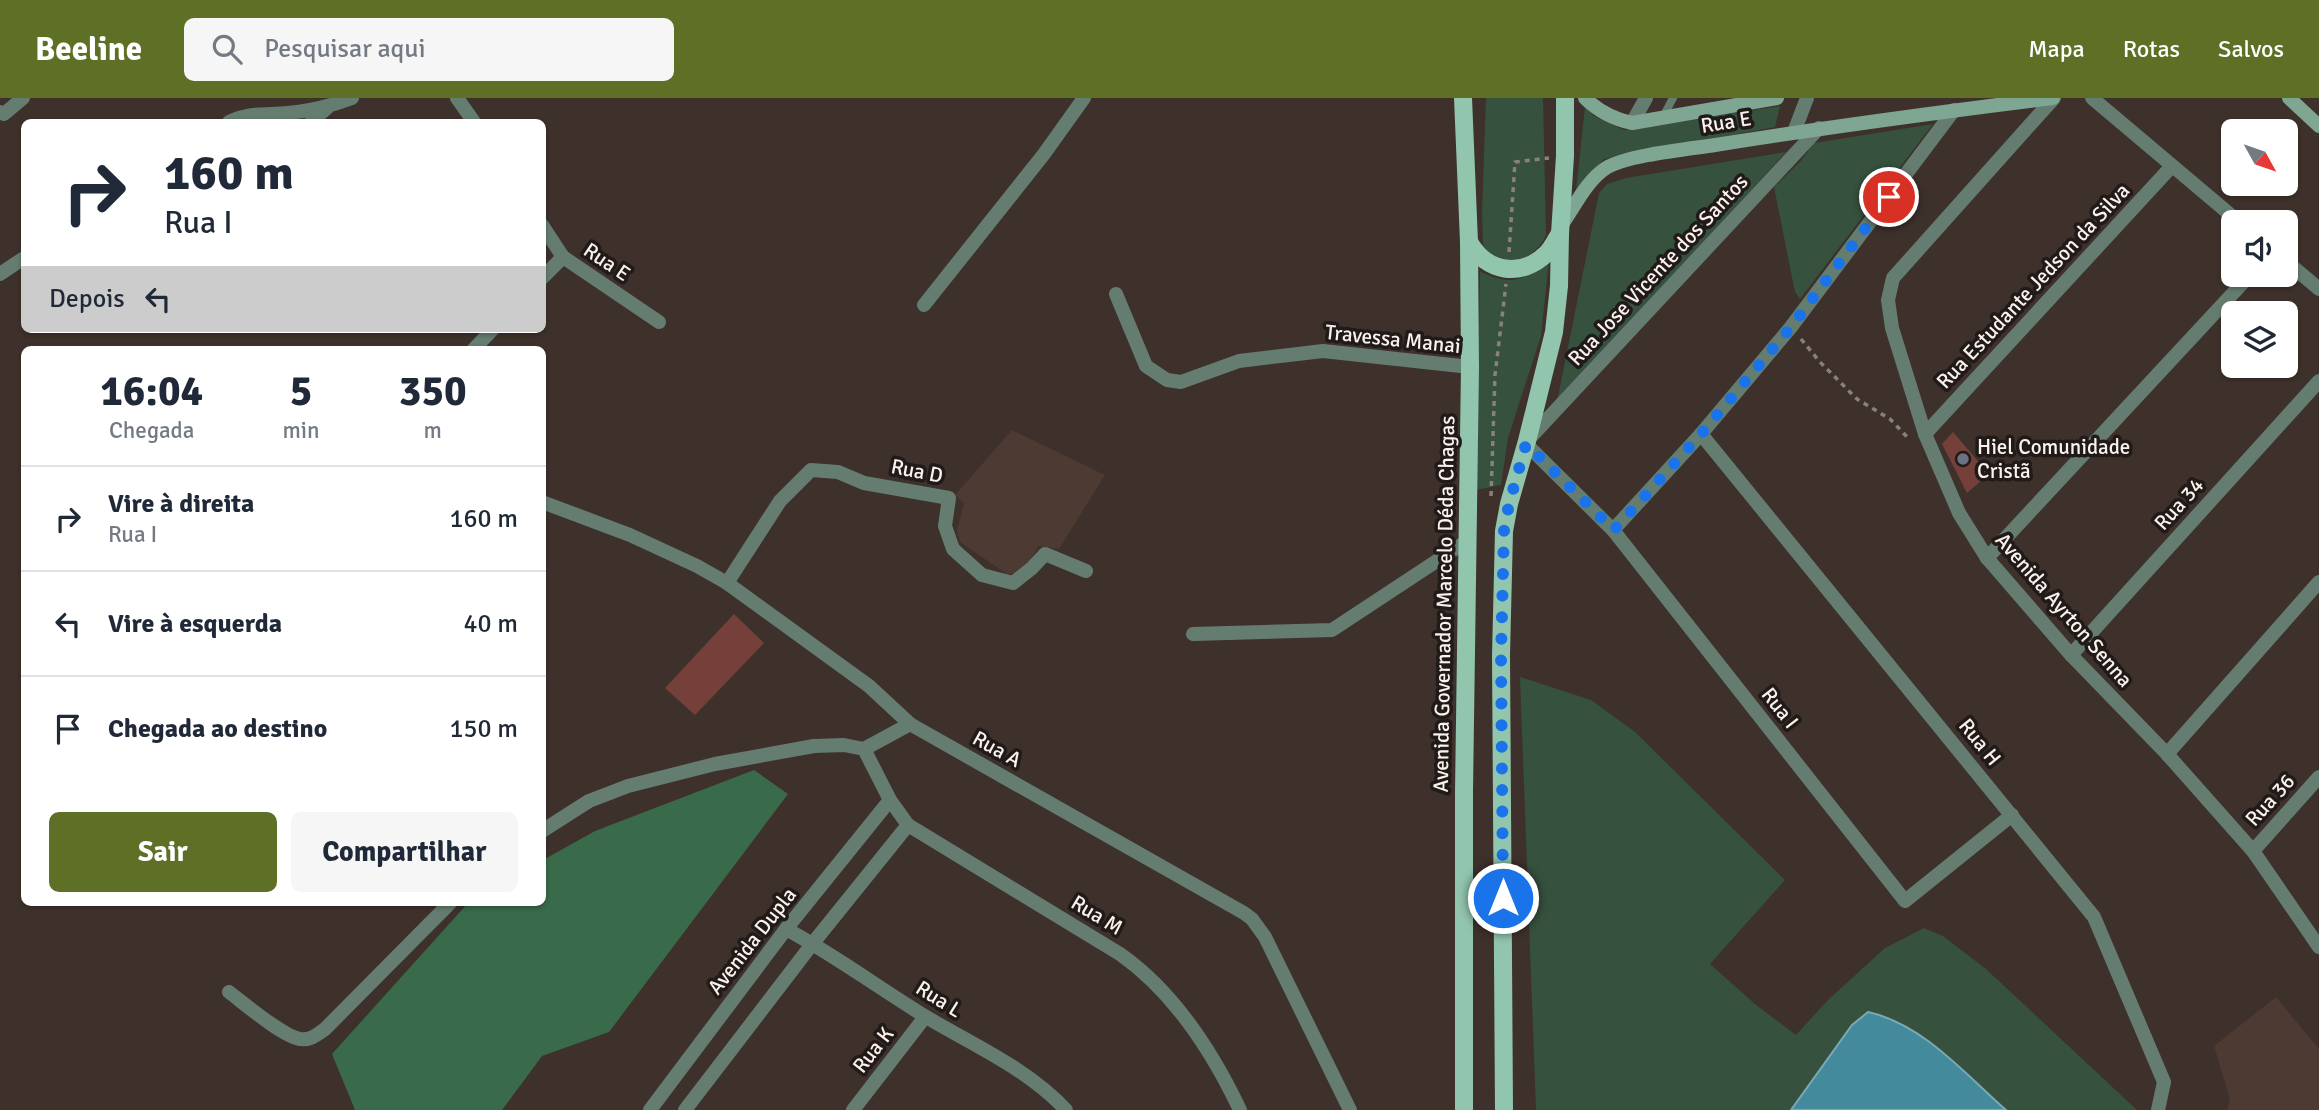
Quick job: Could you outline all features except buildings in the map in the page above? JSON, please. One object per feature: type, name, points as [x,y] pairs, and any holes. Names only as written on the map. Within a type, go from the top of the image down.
[{"type":"main road","name":"Avenida Governador Marcelo Déda Chagas","points":[[1463,98],[1469,242],[1470,367],[1464,1110]]},
{"type":"main road","points":[[1504,1110],[1501,655],[1504,531],[1554,332],[1559,286],[1565,98]]},
{"type":"main road","points":[[1469,242],[1476,255],[1487,263],[1507,270],[1525,268],[1547,253],[1560,231]]},
{"type":"street","points":[[1,113],[23,98]]},
{"type":"street","points":[[279,98],[286,113]]},
{"type":"street","points":[[236,119],[247,114],[286,113],[329,106],[352,98]]},
{"type":"street","points":[[457,98],[472,119]]},
{"type":"street","points":[[925,304],[1044,154],[1084,98]]},
{"type":"street","name":"Rua E","points":[[1585,98],[1612,119],[1632,123],[1777,98]]},
{"type":"street","points":[[1632,123],[1646,98]]},
{"type":"street","points":[[1794,132],[1807,98]]},
{"type":"street","name":"Rua E","points":[[1560,231],[1590,182],[1608,167],[1652,155],[1819,128],[2054,98]]},
{"type":"street","name":"Avenida Ayrton Senna","points":[[2054,98],[1893,278],[1888,300],[1892,328],[1925,434],[1959,513],[1987,558],[2071,655],[2167,754],[2253,850],[2319,947]]},
{"type":"street","points":[[2092,98],[2225,210]]},
{"type":"street","points":[[2289,98],[2319,125]]},
{"type":"street","points":[[314,119],[329,106]]},
{"type":"street","points":[[1614,530],[1701,434],[1791,327],[1954,110]]},
{"type":"street","name":"Rua Jose Vicente dos Santos","points":[[1527,443],[1819,128]]},
{"type":"street","name":"Rua Estudante Jedson da Silva","points":[[1925,434],[2172,166]]},
{"type":"street","name":"Rua E","points":[[546,231],[563,257],[659,322]]},
{"type":"street","points":[[546,274],[563,257]]},
{"type":"street","points":[[0,274],[21,260]]},
{"type":"street","points":[[2298,271],[2319,289]]},
{"type":"street","points":[[1987,558],[2239,287]]},
{"type":"street","name":"Travessa Manai","points":[[1116,294],[1146,366],[1167,380],[1181,382],[1239,361],[1323,351],[1470,367]]},
{"type":"street","points":[[476,346],[489,333]]},
{"type":"street","name":"Rua 34","points":[[2071,655],[2319,381]]},
{"type":"street","name":"Rua H","points":[[1701,434],[2097,923],[2164,1082],[2158,1110]]},
{"type":"street","name":"Rua I","points":[[1527,443],[1614,530],[1905,901],[2012,815]]},
{"type":"street","name":"Rua D","points":[[727,583],[780,501],[811,470],[838,472],[864,482],[949,498],[945,526],[953,549],[982,575],[1013,583],[1045,554],[1086,571]]},
{"type":"street","name":"Rua A","points":[[546,504],[630,535],[727,583],[869,686],[910,724],[1252,919],[1265,937],[1350,1110]]},
{"type":"street","points":[[1194,634],[1332,630],[1467,541]]},
{"type":"street","points":[[2167,754],[2319,582]]},
{"type":"street","points":[[546,828],[589,801],[628,786],[715,764],[814,746],[844,745],[864,749],[910,724]]},
{"type":"street","name":"Rua M","points":[[864,749],[890,800],[908,825],[1139,967],[1164,991],[1191,1025],[1227,1083],[1240,1110]]},
{"type":"street","name":"Rua 36","points":[[2253,850],[2319,777]]},
{"type":"street","name":"Avenida Dupla","points":[[650,1110],[786,929],[890,800]]},
{"type":"street","points":[[685,1110],[813,943],[908,825]]},
{"type":"street","points":[[229,992],[288,1035],[309,1039],[325,1028],[447,906]]},
{"type":"street","name":"Rua L","points":[[786,929],[813,943],[925,1017],[1027,1076],[1047,1090],[1066,1110]]},
{"type":"street","name":"Rua K","points":[[853,1110],[925,1017]]},
{"type":"lane","points":[[1662,118],[1673,98]]},
{"type":"path","points":[[1791,327],[1820,362],[1857,399],[1890,419],[1906,437],[1936,460]]},
{"type":"shaded area","points":[[1012,430],[1105,475],[1059,549],[1038,546],[1030,561],[1018,573],[1007,574],[960,542],[957,530],[964,503],[955,495]]},
{"type":"shaded area","points":[[2276,997],[2319,1049],[2319,1110],[2227,1110],[2230,1099],[2214,1046]]},
{"type":"green space","points":[[1486,98],[1543,98],[1546,235],[1530,255],[1515,261],[1489,258],[1483,244]]},
{"type":"green space","points":[[1780,106],[1775,127],[1604,159],[1589,176],[1575,200],[1585,107],[1594,116],[1624,130]]},
{"type":"green space","points":[[1933,124],[1800,299],[1795,292],[1774,187],[1800,162],[1814,143]]},
{"type":"green space","points":[[1786,152],[1557,402],[1599,193],[1607,184],[1626,178]]},
{"type":"green space","points":[[1549,260],[1541,336],[1508,438],[1501,485],[1476,490],[1480,271],[1500,279],[1516,279],[1532,273]]},
{"type":"green space","points":[[1520,677],[1591,700],[1635,732],[1785,880],[1710,964],[1756,1005],[1796,1035],[1828,1000],[1885,948],[1924,928],[1943,936],[1986,969],[2137,1110],[1536,1110]]},
{"type":"green space","points":[[754,770],[788,794],[609,1032],[542,1056],[502,1110],[355,1110],[332,1054],[465,906],[546,906],[546,858],[595,831]]},
{"type":"water","points":[[1868,1012],[1907,1027],[1925,1039],[1959,1066],[2006,1110],[1791,1110],[1852,1025]]},
{"type":"place","name":"Hiel Comunidade Cristã","points":[[1963,459]]},
{"type":"route","points":[[1503,898],[1501,655],[1504,531],[1526,444],[1614,530],[1701,434],[1791,327],[1889,197]]}]
